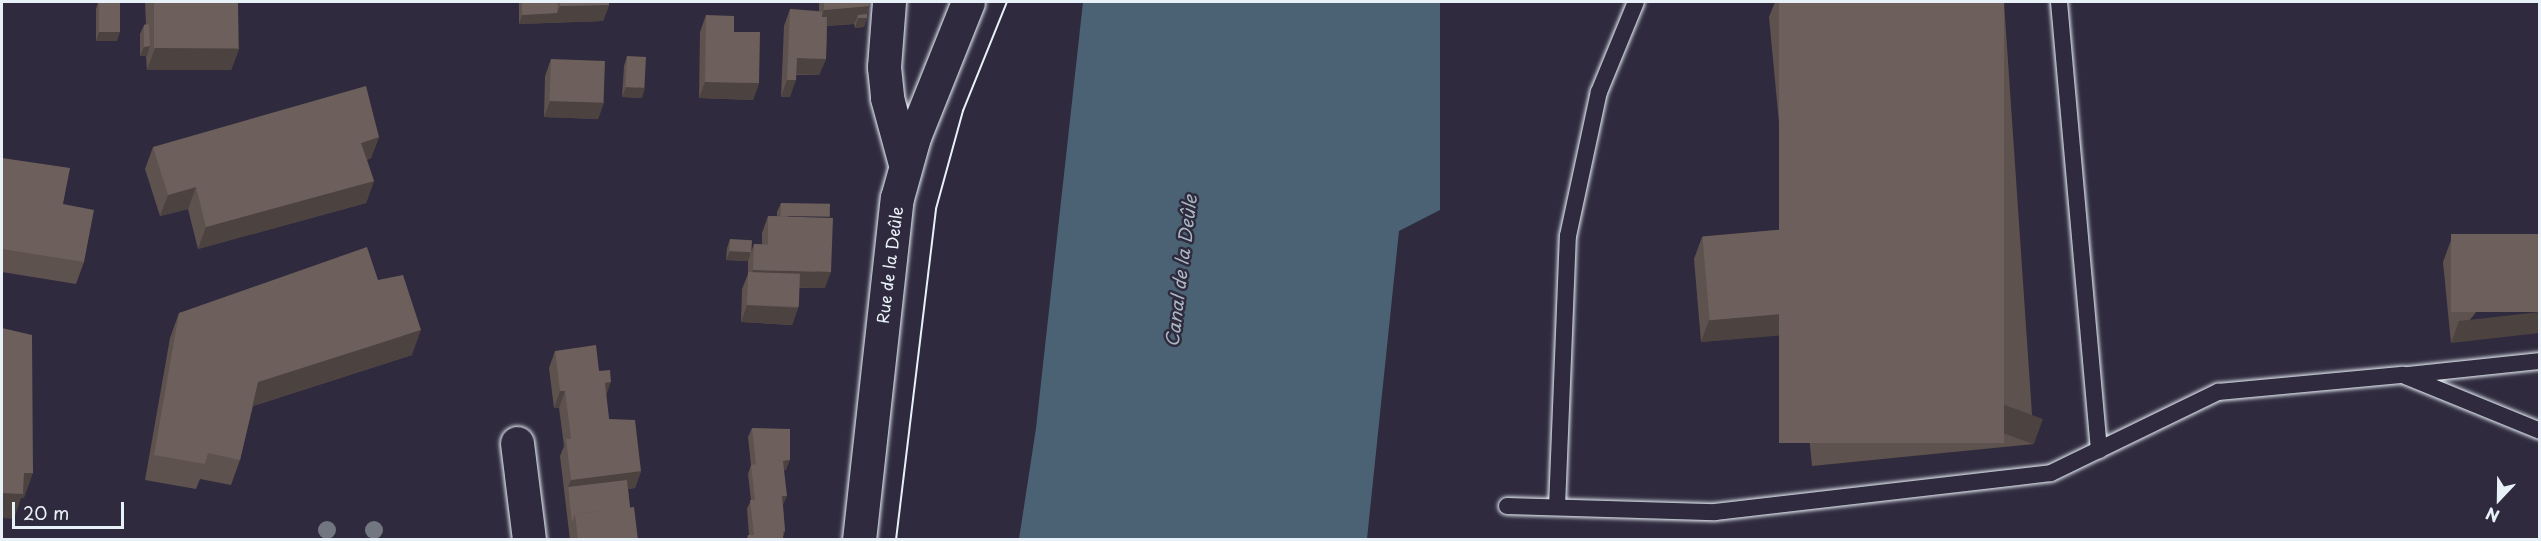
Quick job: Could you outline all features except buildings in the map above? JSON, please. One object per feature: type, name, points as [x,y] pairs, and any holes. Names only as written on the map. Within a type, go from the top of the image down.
[{"type":"street","points":[[890,2],[884,67],[887,98],[905,164]]},
{"type":"street","name":"Rue de la Deûle","points":[[859,540],[891,236],[905,164],[968,2]]},
{"type":"street","points":[[518,443],[529,540]]},
{"type":"lane","points":[[1557,507],[1568,236],[1599,92],[1636,2]]},
{"type":"lane","points":[[2059,2],[2099,450]]},
{"type":"lane","points":[[1506,506],[1715,512],[2051,473],[2218,392],[2540,361]]},
{"type":"lane","points":[[2403,375],[2540,430]]},
{"type":"water","name":"Canal de la Deûle","points":[[1083,2],[1440,2],[1440,210],[1399,231],[1367,539],[1019,539],[1036,428]]},
{"type":"tram line","points":[[896,540],[936,209],[963,111],[1007,2]]}]
